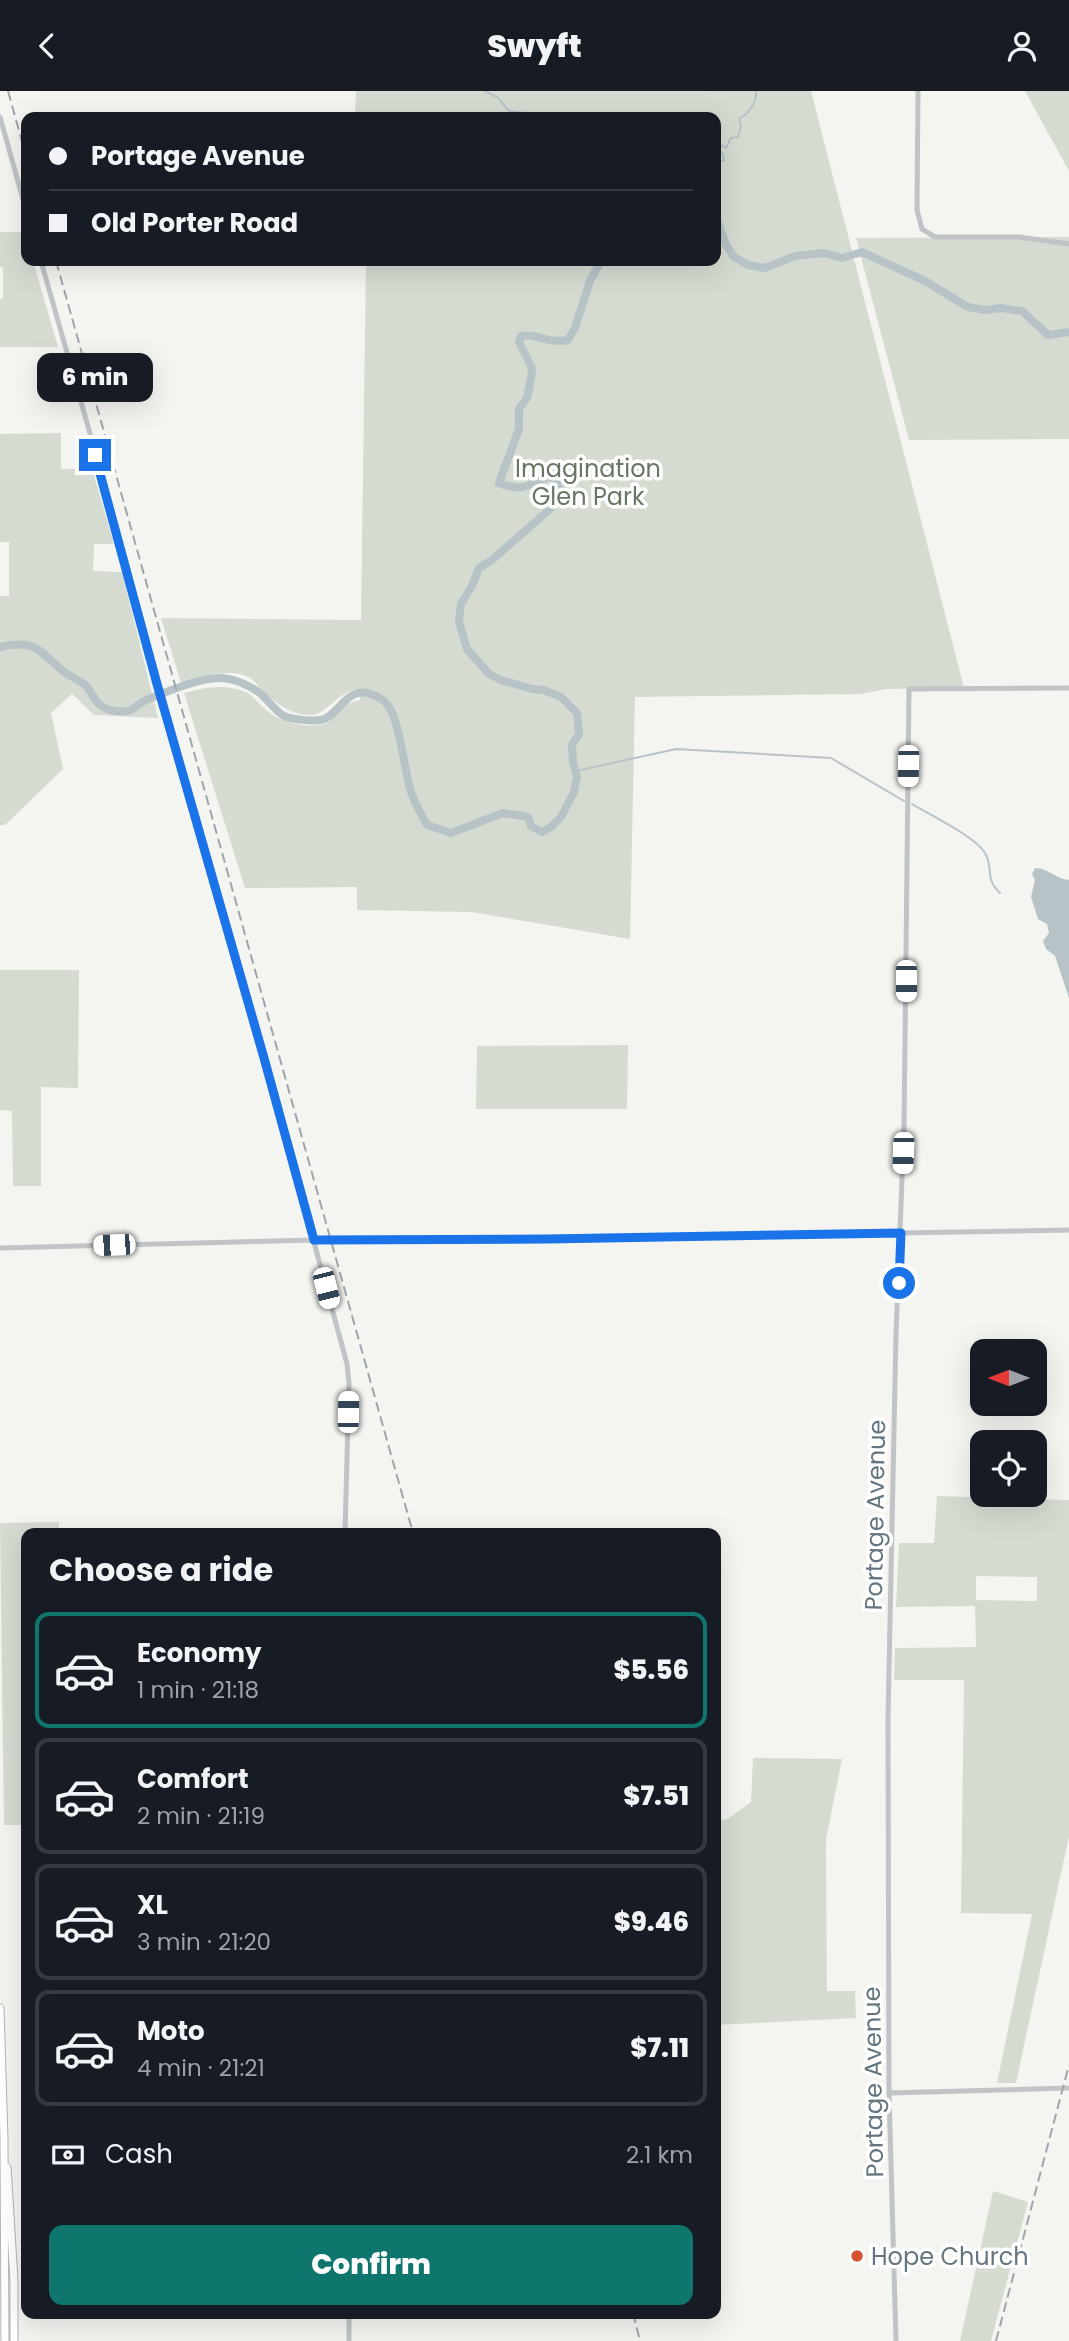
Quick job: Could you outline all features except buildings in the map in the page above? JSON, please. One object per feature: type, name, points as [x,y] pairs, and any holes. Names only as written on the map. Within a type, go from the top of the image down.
[{"type":"main road","points":[[0,2008],[5,2341]]},
{"type":"main road","points":[[4,2138],[9,2185],[14,2341]]},
{"type":"street","points":[[918,91],[917,210],[919,223],[924,231],[939,238],[1019,237],[1069,244]]},
{"type":"street","points":[[0,117],[21,192]]},
{"type":"street","points":[[42,266],[157,684],[264,1058],[346,1364],[349,1383],[345,1528]]},
{"type":"street","name":"Portage Avenue","points":[[896,2341],[889,2093],[888,1719],[896,1334],[901,1233],[909,689],[1069,688]]},
{"type":"street","points":[[0,1248],[314,1240],[1069,1230]]},
{"type":"street","points":[[889,2093],[1069,2088]]},
{"type":"street","points":[[349,2319],[349,2341]]},
{"type":"green space","name":"Imagination Glen Park","points":[[356,91],[811,91],[964,688],[886,689],[861,694],[635,697],[630,939],[471,912],[357,910],[357,887],[245,888],[184,693],[216,687],[232,688],[248,693],[276,717],[290,723],[320,725],[327,723],[342,706],[360,700],[360,689],[345,694],[322,711],[309,715],[295,713],[283,707],[252,679],[242,675],[216,674],[181,683],[161,618],[361,620],[366,266],[721,266],[721,112],[355,112]]},
{"type":"green space","points":[[1025,91],[1069,91],[1069,171]]},
{"type":"green space","points":[[0,232],[21,232],[21,266],[34,266],[58,347],[0,347],[3,267],[0,267]]},
{"type":"green space","points":[[1069,237],[1069,439],[909,440],[856,238]]},
{"type":"green space","points":[[61,433],[61,469],[92,469],[114,544],[94,544],[93,571],[122,572],[158,718],[94,715],[72,694],[51,713],[63,769],[5,825],[0,825],[0,596],[9,596],[9,542],[0,542],[0,434]]},
{"type":"green space","points":[[0,970],[79,970],[78,1088],[41,1087],[41,1186],[13,1186],[12,1111],[0,1110]]},
{"type":"green space","points":[[628,1045],[627,1109],[476,1109],[477,1046]]},
{"type":"green space","points":[[937,1496],[970,1497],[970,1507],[1047,1507],[1047,1499],[1069,1500],[1069,1836],[1016,2083],[997,2083],[1032,1914],[961,1913],[964,1680],[894,1680],[895,1648],[976,1647],[975,1606],[896,1607],[899,1543],[934,1543]],"holes":[[[976,1576],[1037,1577],[1037,1601],[976,1600]]]},
{"type":"green space","points":[[59,1522],[59,1528],[21,1528],[21,1825],[4,1825],[0,1523]]},
{"type":"green space","points":[[753,1758],[842,1759],[826,1840],[827,1991],[855,1991],[856,2018],[721,2025],[721,1820],[751,1802]]},
{"type":"green space","points":[[993,2191],[1028,2202],[991,2341],[960,2341]]},
{"type":"shaded area","points":[[1035,868],[1069,880],[1069,998],[1055,956],[1046,949],[1043,941],[1049,933],[1047,924],[1038,919],[1031,897],[1035,880],[1032,874]]},
{"type":"waterway","points":[[485,91],[498,98],[509,111],[518,112]]},
{"type":"waterway","points":[[721,145],[726,148],[731,138],[738,137],[741,127],[739,118],[752,107],[756,91]]},
{"type":"waterway","points":[[721,152],[724,161],[721,160]]},
{"type":"waterway","points":[[721,232],[734,257],[748,265],[765,268],[795,256],[824,253],[842,258],[862,252],[925,281],[968,307],[1022,311],[1048,335],[1069,332]]},
{"type":"waterway","points":[[0,647],[22,645],[36,649],[84,684],[100,705],[115,711],[128,711],[163,693],[214,678],[237,681],[248,686],[261,694],[284,716],[302,720],[321,720],[353,695],[371,694],[384,701],[394,717],[408,783],[427,825],[451,833],[503,813],[528,817],[531,826],[542,832],[551,827],[561,817],[574,792],[577,777],[572,745],[579,734],[577,713],[561,697],[489,674],[467,649],[459,622],[461,604],[479,568],[492,560],[550,509],[563,491],[550,476],[520,487],[499,483],[519,429],[519,409],[527,398],[531,378],[532,368],[519,342],[521,336],[527,335],[554,341],[568,340],[598,266]]},
{"type":"waterway","points":[[576,771],[676,749],[831,758],[904,801]]},
{"type":"waterway","points":[[912,804],[963,833],[980,847],[988,858],[992,883],[1000,893]]},
{"type":"railway","points":[[8,91],[21,138]]},
{"type":"railway","points":[[57,266],[412,1528]]},
{"type":"railway","points":[[996,2341],[1069,2065]]},
{"type":"railway","points":[[634,2319],[640,2341]]},
{"type":"place","name":"Hope Church","points":[[857,2256]]},
{"type":"route","points":[[95,455],[314,1240],[901,1233],[899,1283]]}]
